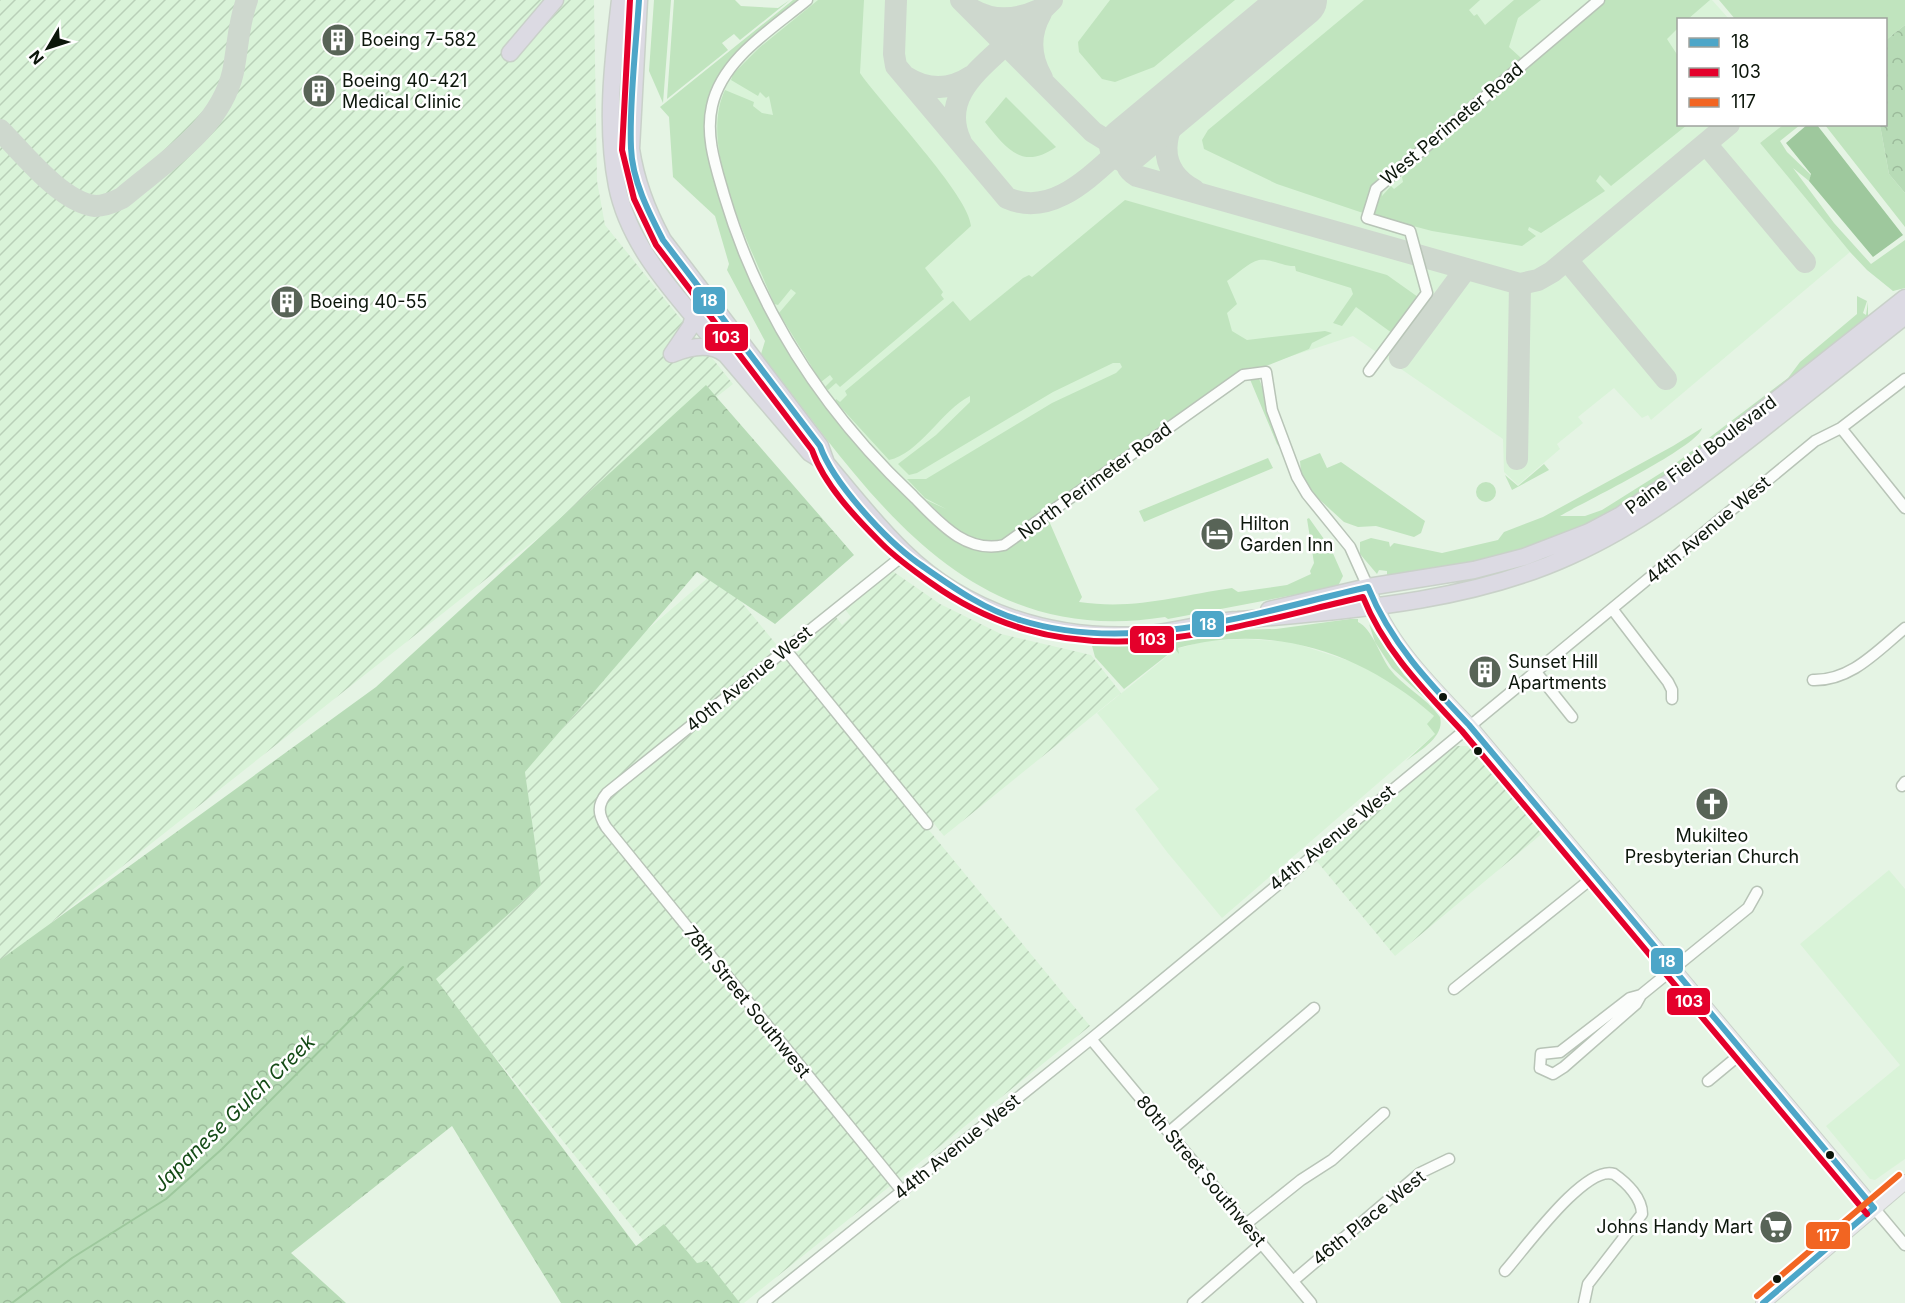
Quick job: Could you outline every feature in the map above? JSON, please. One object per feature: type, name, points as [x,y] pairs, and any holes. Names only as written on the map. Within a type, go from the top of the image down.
[{"type":"highway","points":[[510,53],[555,0]]},
{"type":"highway","points":[[639,0],[631,149],[641,193],[663,240],[695,294],[695,317],[672,354],[710,347],[717,348],[728,357]]},
{"type":"highway","points":[[619,3],[610,108],[611,146],[617,188],[641,246],[657,271],[810,453],[826,463],[905,554],[946,586],[980,606],[1008,618],[1071,633],[1143,635],[1233,620]]},
{"type":"highway","points":[[663,240],[820,446],[826,463]]},
{"type":"highway","name":"Paine Field Boulevard","points":[[1233,620],[1316,597],[1424,580],[1524,557],[1589,532],[1685,472],[1905,298]]},
{"type":"highway","name":"Paine Field Boulevard","points":[[1233,620],[1375,607],[1482,586],[1518,576],[1570,556],[1630,525],[1693,483],[1905,316]]},
{"type":"main road","points":[[1368,587],[1375,607],[1416,667],[1469,725],[1596,875],[1874,1208]]},
{"type":"main road","points":[[1763,1303],[1905,1182]]},
{"type":"street","name":"North Perimeter Road","points":[[807,0],[751,47],[722,80],[711,107],[710,133],[713,157],[746,260],[770,312],[796,358],[854,436],[897,481],[958,536],[969,543],[987,547],[1004,544],[1015,539],[1243,375],[1266,372],[1272,410],[1298,477],[1314,503],[1350,547],[1368,587]]},
{"type":"street","name":"West Perimeter Road","points":[[1369,371],[1427,293],[1410,231],[1367,218],[1376,189],[1599,0]]},
{"type":"street","name":"44th Avenue West","points":[[763,1303],[1091,1039],[1815,441],[1841,428],[1905,379]]},
{"type":"street","points":[[1841,428],[1905,508]]},
{"type":"street","name":"40th Avenue West","points":[[599,808],[607,793],[905,554]]},
{"type":"street","points":[[1613,610],[1668,682],[1672,690],[1672,699]]},
{"type":"street","points":[[1813,680],[1828,680],[1846,674],[1905,628]]},
{"type":"street","points":[[785,649],[927,824]]},
{"type":"street","points":[[1536,672],[1572,717]]},
{"type":"street","name":"78th Street Southwest","points":[[599,808],[600,817],[606,827],[902,1191]]},
{"type":"street","points":[[1454,989],[1596,875]]},
{"type":"street","points":[[1641,995],[1630,998],[1560,1052],[1541,1054],[1540,1068],[1553,1074],[1564,1067],[1636,1004],[1641,995],[1748,908],[1757,892]]},
{"type":"street","points":[[1169,1132],[1314,1008]]},
{"type":"street","name":"80th Street Southwest","points":[[1091,1039],[1311,1303]]},
{"type":"street","points":[[1708,1081],[1743,1053]]},
{"type":"street","points":[[1246,1224],[1301,1180],[1332,1160],[1384,1113]]},
{"type":"street","name":"46th Place West","points":[[1293,1281],[1420,1173],[1449,1160]]},
{"type":"street","points":[[1505,1271],[1557,1209],[1601,1173],[1614,1174],[1642,1205],[1642,1214],[1588,1284],[1584,1303]]},
{"type":"street","points":[[1874,1208],[1905,1245]]},
{"type":"street","points":[[1193,1303],[1261,1244]]},
{"type":"shaded area","points":[[0,0],[594,0],[597,181],[605,225],[733,384],[0,963]]},
{"type":"shaded area","points":[[654,0],[671,0],[663,103],[649,71]]},
{"type":"shaded area","points":[[674,0],[735,0],[741,6],[778,8],[790,0],[740,40],[734,34],[722,43],[728,50],[667,99]]},
{"type":"shaded area","points":[[793,0],[798,0],[749,40],[722,72],[713,89],[707,109],[705,131],[773,327],[812,389],[844,429],[963,545],[987,552],[1009,547],[1049,521],[1082,597],[1079,602],[1138,603],[1232,588],[1238,592],[1287,585],[1311,574],[1314,563],[1307,519],[1309,518],[1331,549],[1343,576],[1339,584],[1341,586],[1168,619],[1165,617],[1094,621],[1032,609],[977,584],[928,549],[883,506],[841,458],[761,354],[765,341],[727,270],[729,264],[715,216],[673,177],[669,117],[660,107]]},
{"type":"shaded area","points":[[814,0],[1712,0],[1728,18],[1677,18],[1677,126],[1782,126],[1760,143],[1850,252],[1651,420],[1648,415],[1642,418],[1614,388],[1578,417],[1583,423],[1557,444],[1560,449],[1518,485],[1504,472],[1503,439],[1353,336],[1236,374],[1004,545],[969,543],[854,436],[770,312],[713,157],[716,93],[749,53]]},
{"type":"shaded area","points":[[818,0],[864,0],[860,73],[941,172],[967,212],[971,226],[925,268],[943,292],[941,295],[944,299],[840,387],[836,383],[828,390],[825,387],[833,379],[830,375],[821,382],[779,313],[796,293],[791,289],[778,305],[774,304],[731,198],[722,169],[718,140],[718,114],[725,90],[754,102],[753,106],[762,113],[773,115],[769,96],[766,98],[760,92],[758,96],[731,80],[733,74],[760,47]]},
{"type":"shaded area","points":[[1110,0],[1235,0],[1154,67],[1115,82],[1102,79],[1079,52],[1078,42]]},
{"type":"shaded area","points":[[1364,0],[1480,0],[1469,10],[1474,16],[1477,14],[1485,25],[1514,0],[1541,0],[1518,18],[1509,47],[1521,58],[1376,181],[1369,191],[1363,213],[1277,184],[1204,149],[1202,140],[1208,130]]},
{"type":"shaded area","points":[[1605,0],[1710,0],[1689,18],[1677,18],[1677,29],[1667,39],[1677,54],[1677,126],[1686,126],[1611,186],[1600,175],[1596,181],[1605,191],[1541,233],[1529,227],[1528,230],[1536,236],[1522,246],[1432,231],[1375,216],[1372,213],[1383,189],[1382,196],[1391,186],[1394,189],[1403,182],[1402,177],[1421,161],[1421,155]]},
{"type":"shaded area","points":[[1719,0],[1905,0],[1905,25],[1887,39],[1887,18],[1734,18]]},
{"type":"shaded area","points":[[1006,97],[1056,147],[1034,157],[1024,156],[1008,148],[1000,140],[985,122]]},
{"type":"shaded area","points":[[1782,126],[1799,126],[1780,141],[1787,152],[1811,175],[1809,181],[1793,168],[1834,223],[1871,264],[1905,240],[1905,288],[1893,291],[1867,270],[1760,143]]},
{"type":"shaded area","points":[[1806,126],[1818,126],[1903,235],[1873,257],[1809,181],[1811,174],[1786,143]]},
{"type":"shaded area","points":[[1826,126],[1880,126],[1889,174],[1905,193],[1905,227]]},
{"type":"shaded area","points":[[1125,200],[1387,275],[1418,297],[1392,333],[1356,307],[1342,326],[1333,323],[1353,294],[1351,288],[1296,271],[1295,266],[1263,260],[1251,263],[1227,281],[1237,304],[1227,313],[1232,331],[1247,340],[1325,331],[1332,333],[1312,343],[1309,349],[1266,366],[1247,368],[1236,373],[1076,489],[1071,490],[1070,494],[1024,528],[998,540],[985,541],[965,535],[926,500],[946,509],[925,498],[907,479],[926,479],[1052,403],[1116,373],[1122,367],[1120,363],[1113,363],[1053,392],[917,473],[909,475],[898,464],[936,435],[970,402],[970,396],[950,411],[910,449],[889,460],[835,401],[836,399],[840,402],[847,395],[845,391],[953,301],[970,321],[1023,278],[1029,275],[1032,277]]},
{"type":"shaded area","points":[[1857,296],[1867,301],[1863,313],[1866,315],[1868,302],[1868,318],[1653,487],[1590,524],[1506,555],[1433,572],[1387,575],[1387,571],[1379,570],[1377,574],[1360,554],[1360,542],[1371,538],[1389,542],[1390,547],[1394,543],[1442,553],[1498,540],[1504,532],[1543,517],[1702,428],[1696,437],[1661,461],[1560,516],[1585,516],[1602,510],[1672,466],[1788,378],[1800,362],[1857,314]]},
{"type":"shaded area","points":[[1249,377],[1258,377],[1260,381],[1281,449],[1277,444]]},
{"type":"shaded area","points":[[1320,453],[1327,468],[1341,462],[1425,521],[1421,533],[1414,537],[1376,526],[1358,527],[1344,522],[1308,489],[1301,472],[1300,461]]},
{"type":"shaded area","points":[[1268,458],[1273,468],[1144,522],[1139,511]]},
{"type":"shaded area","points":[[1544,464],[1549,470],[1512,490],[1505,475],[1518,486]]},
{"type":"shaded area","points":[[1486,482],[1493,485],[1496,492],[1493,499],[1486,502],[1479,499],[1476,492],[1479,485]]},
{"type":"shaded area","points":[[891,570],[940,604],[1001,634],[1091,655],[1121,693],[944,836],[796,653],[805,646],[804,643],[836,617],[842,625],[851,617],[844,608]]},
{"type":"shaded area","points":[[716,571],[1090,1026],[744,1303],[740,1303],[707,1262],[697,1263],[664,1224],[643,1240],[487,1047],[436,979],[541,885],[525,772],[647,630]]},
{"type":"shaded area","points":[[1358,619],[1358,622],[1371,636],[1389,668],[1440,717],[1441,724],[1435,737],[1406,761],[1435,734],[1427,724],[1434,716],[1377,675],[1347,660],[1282,641],[1248,639],[1213,641],[1178,648],[1179,654],[1175,649],[1124,689],[1095,657],[1092,646],[1140,645],[1239,630],[1276,629]]},
{"type":"shaded area","points":[[1369,624],[1404,675],[1438,710],[1392,668],[1375,642]]},
{"type":"shaded area","points":[[1246,639],[1291,642],[1374,669],[1408,691],[1434,716],[1435,734],[1222,918],[1167,852],[1135,809],[1159,789],[1097,713],[1176,649],[1206,641]]},
{"type":"shaded area","points":[[1454,746],[1469,746],[1544,832],[1395,956],[1315,859]]},
{"type":"shaded area","points":[[1889,870],[1905,889],[1905,1159],[1875,1180],[1870,1179],[1826,1126],[1900,1065],[1800,944]]},
{"type":"green space","points":[[1905,25],[1905,193],[1889,174],[1880,126],[1887,126],[1887,39]]},
{"type":"green space","points":[[706,385],[854,555],[775,624],[697,572],[525,772],[541,885],[436,979],[636,1246],[664,1224],[697,1263],[707,1261],[740,1303],[561,1303],[452,1126],[291,1253],[346,1303],[0,1303],[0,960],[376,687]]},
{"type":"waterway","name":"Japanese Gulch Creek","points":[[12,1303],[72,1258],[166,1199],[222,1149],[403,967]]},
{"type":"taxiway","points":[[0,130],[43,175],[69,196],[82,203],[95,206],[106,205],[122,198],[188,143],[216,111],[233,72],[247,0]]},
{"type":"taxiway","points":[[896,0],[894,54],[896,66],[1007,198],[1024,203],[1057,198],[1087,179],[1126,145]]},
{"type":"taxiway","points":[[961,0],[1093,132],[1114,145],[1126,145]]},
{"type":"taxiway","points":[[961,142],[956,127],[955,112],[958,99],[965,87],[983,65],[1052,0]]},
{"type":"taxiway","points":[[973,10],[997,18],[1014,18],[1039,10]]},
{"type":"taxiway","points":[[1041,13],[1034,29],[1032,46],[1035,62],[1042,78]]},
{"type":"taxiway","points":[[906,77],[923,85],[939,87],[956,84],[972,76]]},
{"type":"taxiway","points":[[1184,97],[1172,122],[1166,147],[1172,170],[1181,181],[1194,190]]},
{"type":"taxiway","points":[[1126,145],[1127,166],[1137,176],[1520,284],[1538,280],[1552,272],[1727,126]]},
{"type":"taxiway","points":[[1706,144],[1805,262]]},
{"type":"taxiway","points":[[1567,260],[1666,379]]},
{"type":"taxiway","points":[[1400,358],[1465,270]]},
{"type":"taxiway","points":[[1517,459],[1520,284]]},
{"type":"runway","points":[[1126,145],[1300,0]]},
{"type":"transit line","name":"103","points":[[630,0],[622,150],[634,199],[656,245],[812,450],[824,476],[833,488],[882,544],[931,583],[984,614],[1036,632],[1089,641],[1142,641],[1196,634],[1251,624],[1363,597],[1382,635],[1406,668],[1462,731],[1867,1214]]},
{"type":"transit line","name":"18","points":[[639,0],[632,93],[631,148],[634,172],[652,219],[663,240],[820,446],[836,477],[876,526],[918,563],[979,603],[1020,620],[1063,630],[1107,634],[1151,632],[1195,626],[1239,618],[1368,587],[1387,626],[1412,661],[1469,725],[1874,1208]]},
{"type":"transit line","name":"117","points":[[1757,1296],[1899,1175]]},
{"type":"transit line","name":"18","points":[[1763,1303],[1874,1208]]},
{"type":"place","name":"Boeing 7-582","points":[[338,40]]},
{"type":"place","name":"Boeing 40-421 Medical Clinic","points":[[319,91]]},
{"type":"place","name":"Boeing 40-55","points":[[287,302]]},
{"type":"place","name":"Hilton Garden Inn","points":[[1217,534]]},
{"type":"place","name":"Sunset Hill Apartments","points":[[1485,672]]},
{"type":"place","name":"Mukilteo Presbyterian Church","points":[[1712,804]]},
{"type":"place","name":"Johns Handy Mart","points":[[1776,1227]]}]
